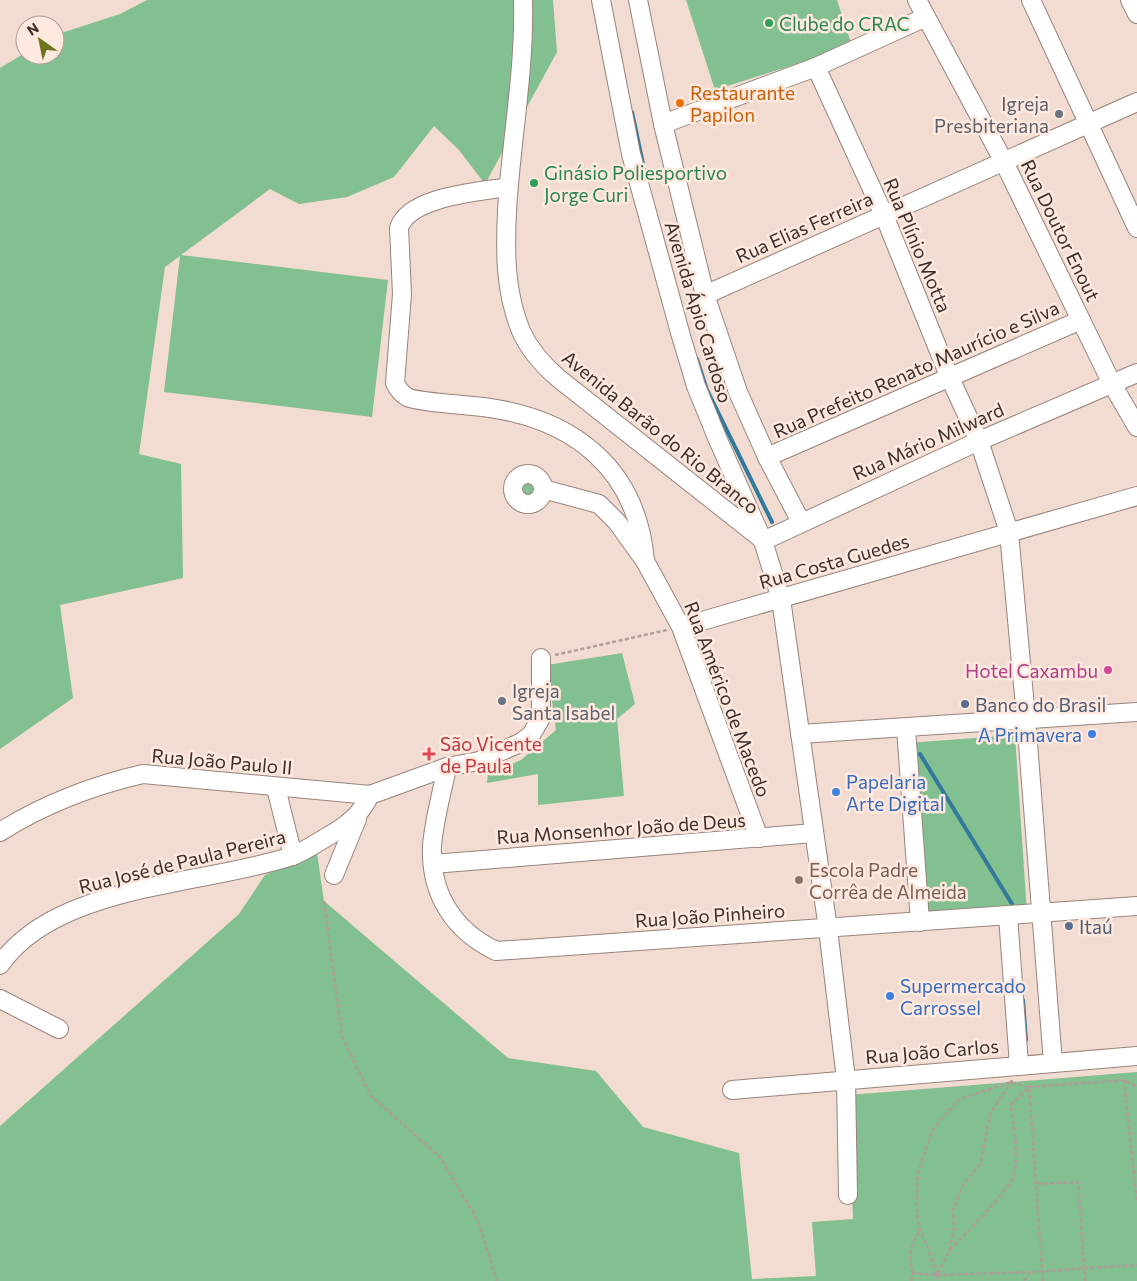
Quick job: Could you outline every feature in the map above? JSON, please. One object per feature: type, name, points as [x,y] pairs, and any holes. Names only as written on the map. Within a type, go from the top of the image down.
[{"type":"street","name":"Avenida Barão do Rio Branco","points":[[523,0],[520,71],[508,187],[505,255],[509,289],[522,332],[535,353],[558,378],[763,541]]},
{"type":"street","name":"Avenida Ápio Cardoso","points":[[602,0],[631,154],[681,336],[696,386],[763,541],[781,599],[828,929],[846,1079],[848,1195]]},
{"type":"street","name":"Avenida Ápio Cardoso","points":[[638,0],[663,124],[705,295],[738,392],[767,457],[801,522]]},
{"type":"street","name":"Rua Doutor Enout","points":[[917,0],[1004,162],[1112,384],[1137,426]]},
{"type":"street","points":[[1031,0],[1137,228]]},
{"type":"street","points":[[1130,0],[1137,14]]},
{"type":"street","points":[[663,124],[816,67],[926,17]]},
{"type":"street","name":"Rua Plínio Motta","points":[[816,67],[884,215],[949,376],[979,440],[1009,532],[1026,718],[1053,1063]]},
{"type":"street","name":"Rua Elias Ferreira","points":[[705,295],[1137,102]]},
{"type":"street","points":[[508,187],[431,202],[410,211],[402,219],[399,228],[402,294],[395,383],[402,393],[413,400],[489,408],[522,415],[552,425],[583,442],[597,454],[626,491],[640,524],[645,561]]},
{"type":"street","name":"Rua Prefeito Renato Maurício e Silva","points":[[767,457],[1081,320]]},
{"type":"street","name":"Rua Mário Milward","points":[[763,541],[979,440],[1137,373]]},
{"type":"street","name":"Rua Américo de Macedo","points":[[543,489],[599,504],[617,522],[645,561],[681,628],[759,838]]},
{"type":"street","name":"Rua Costa Guedes","points":[[681,628],[1137,496]]},
{"type":"street","name":"Rua João Paulo II","points":[[0,832],[50,806],[106,784],[143,774],[167,775],[276,788],[370,794],[447,767],[479,761],[501,753],[520,743],[536,730],[541,718],[541,658]]},
{"type":"street","points":[[800,734],[1137,712]]},
{"type":"street","points":[[906,728],[920,922]]},
{"type":"street","points":[[433,864],[432,846],[447,767]]},
{"type":"street","points":[[276,788],[294,856]]},
{"type":"street","name":"Rua José de Paula Pereira","points":[[0,965],[15,946],[36,930],[80,907],[113,897],[294,856],[342,828],[359,814],[370,794]]},
{"type":"street","points":[[334,875],[359,814]]},
{"type":"street","name":"Rua Monsenhor João de Deus","points":[[433,864],[814,833]]},
{"type":"street","name":"Rua João Pinheiro","points":[[433,864],[438,888],[453,917],[470,937],[496,951],[1137,906]]},
{"type":"street","points":[[1008,916],[1019,1065]]},
{"type":"street","points":[[0,999],[59,1028]]},
{"type":"street","name":"Rua João Carlos","points":[[732,1090],[1137,1056]]},
{"type":"path","points":[[541,658],[681,628]]},
{"type":"path","points":[[324,901],[342,1037],[371,1096],[440,1156],[478,1221],[498,1281]]},
{"type":"path","points":[[937,1275],[949,1251],[954,1229],[953,1210],[963,1184],[980,1164],[992,1112],[1011,1082],[1019,1065]]},
{"type":"path","points":[[1124,1080],[1137,1203]]},
{"type":"path","points":[[938,1281],[926,1243],[920,1231],[916,1207],[918,1172],[933,1129],[958,1100],[1011,1082],[1030,1087],[1124,1080],[1137,1087]]},
{"type":"path","points":[[1030,1087],[1043,1281]]},
{"type":"path","points":[[949,1251],[1004,1191],[1014,1176],[1016,1151],[1010,1105],[1030,1087]]},
{"type":"path","points":[[1037,1184],[1078,1182],[1085,1281]]},
{"type":"path","points":[[911,1281],[913,1273],[908,1258],[912,1243],[920,1231]]},
{"type":"path","points":[[913,1273],[937,1275],[1030,1272],[1137,1265]]},
{"type":"path","points":[[1024,1281],[1030,1272]]},
{"type":"green space","points":[[147,0],[553,0],[557,52],[485,184],[459,150],[434,126],[394,177],[347,197],[299,204],[270,189],[181,255],[388,280],[372,417],[164,392],[180,256],[165,267],[139,454],[181,464],[183,578],[60,605],[73,698],[0,749],[0,68],[15,59],[15,65],[65,65],[65,32],[120,14]]},
{"type":"green space","name":"Clube do CRAC","points":[[686,0],[837,0],[852,46],[715,90]]},
{"type":"green space","points":[[524,478],[532,478],[539,485],[539,493],[532,500],[524,500],[517,493],[517,485]]},
{"type":"green space","points":[[622,653],[635,704],[617,719],[624,796],[538,805],[538,774],[487,783],[488,774],[521,760],[556,730],[547,665]]},
{"type":"green space","points":[[1015,735],[1027,913],[919,916],[907,743]]},
{"type":"green space","points":[[317,853],[324,901],[508,1058],[596,1071],[643,1127],[739,1153],[752,1279],[816,1276],[812,1222],[853,1219],[848,1095],[1137,1072],[1137,1281],[0,1281],[0,1126],[239,914],[265,875]]},
{"type":"waterway","points":[[632,112],[643,164]]},
{"type":"waterway","points":[[697,359],[707,390],[772,522]]},
{"type":"waterway","points":[[920,754],[1012,904]]},
{"type":"waterway","points":[[1023,1000],[1026,1040]]},
{"type":"place","name":"Clube do CRAC","points":[[769,23]]},
{"type":"place","name":"Restaurante Papilon","points":[[680,103]]},
{"type":"place","name":"Igreja Presbiteriana","points":[[1059,114]]},
{"type":"place","name":"Ginásio Poliesportivo Jorge Curi","points":[[534,183]]},
{"type":"place","name":"Hotel Caxambu","points":[[1108,670]]},
{"type":"place","name":"Igreja Santa Isabel","points":[[502,701]]},
{"type":"place","name":"Banco do Brasil","points":[[965,704]]},
{"type":"place","name":"A Primavera","points":[[1092,734]]},
{"type":"place","name":"São Vicente de Paula","points":[[429,754]]},
{"type":"place","name":"Papelaria Arte Digital","points":[[836,792]]},
{"type":"place","name":"Escola Padre Corrêa de Almeida","points":[[799,880]]},
{"type":"place","name":"Itaú","points":[[1069,926]]},
{"type":"place","name":"Supermercado Carrossel","points":[[890,996]]}]
